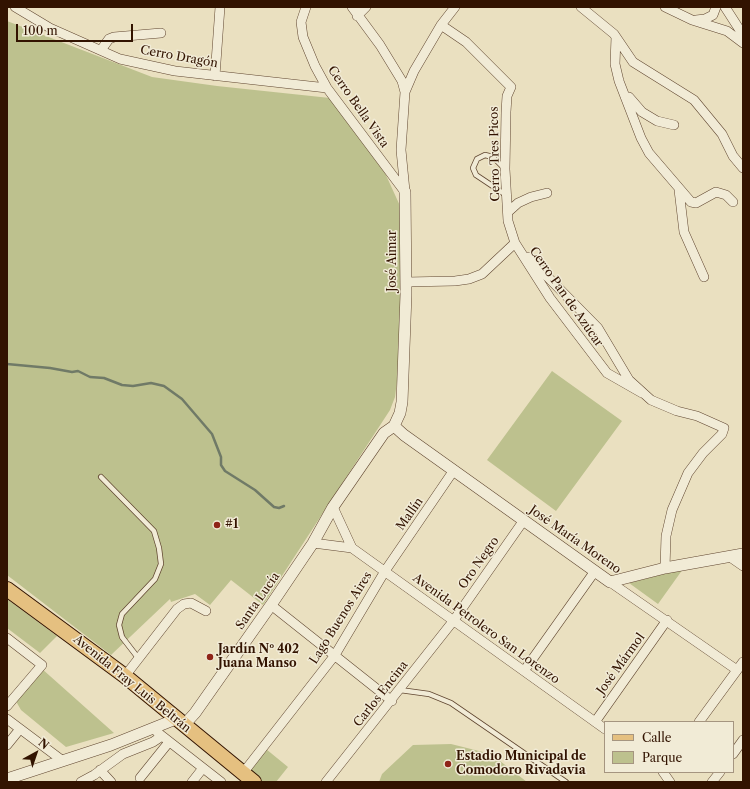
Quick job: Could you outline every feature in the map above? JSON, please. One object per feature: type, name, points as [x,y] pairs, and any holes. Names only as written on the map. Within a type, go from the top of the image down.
[{"type":"main road","name":"Avenida Fray Luis Beltrán","points":[[7,589],[125,676],[248,778]]},
{"type":"street","name":"Cerro Dragón","points":[[15,7],[50,28],[120,59],[175,71],[327,88]]},
{"type":"street","points":[[215,76],[220,7]]},
{"type":"street","name":"Cerro Bella Vista","points":[[306,7],[301,22],[303,37],[315,66],[327,88],[405,192]]},
{"type":"street","points":[[352,7],[357,16],[380,45],[402,81],[404,92]]},
{"type":"street","points":[[357,16],[366,7]]},
{"type":"street","name":"José Aimar","points":[[333,507],[384,433],[394,426],[402,402],[406,282],[405,192],[401,150],[404,92],[414,70],[441,24],[455,7]]},
{"type":"street","points":[[581,7],[616,37],[634,62],[694,100],[722,134],[733,156],[743,168]]},
{"type":"street","points":[[665,7],[692,20],[727,31],[743,43]]},
{"type":"street","points":[[692,20],[705,19],[713,15],[716,7]]},
{"type":"street","points":[[725,7],[743,35]]},
{"type":"street","name":"Cerro Tres Picos","points":[[441,24],[466,42],[511,87],[507,96],[505,168],[508,221],[515,243]]},
{"type":"street","points":[[100,50],[108,39],[114,37],[161,34]]},
{"type":"street","points":[[616,37],[615,64],[641,138],[649,153],[679,190],[691,202],[696,203],[716,192],[726,195],[733,202]]},
{"type":"street","points":[[624,91],[642,112],[657,121],[674,125]]},
{"type":"street","points":[[679,190],[684,232],[704,277]]},
{"type":"street","points":[[508,212],[518,203],[531,197],[547,193]]},
{"type":"street","points":[[406,282],[455,281],[469,279],[482,274],[515,243]]},
{"type":"street","name":"Cerro Pan de Azúcar","points":[[515,243],[550,298],[606,373],[642,393]]},
{"type":"street","name":"Cerro Pan de Azúcar","points":[[515,243],[598,328],[629,380],[642,393],[651,400],[677,411],[697,416],[724,428],[722,434],[703,453],[688,473],[672,510],[666,536],[665,568]]},
{"type":"street","name":"José María Moreno","points":[[394,426],[610,582],[740,671]]},
{"type":"street","name":"Mallín","points":[[385,571],[454,470]]},
{"type":"street","points":[[333,507],[352,548]]},
{"type":"street","name":"Santa Lucía","points":[[180,722],[195,713],[313,543],[333,507]]},
{"type":"street","name":"Oro Negro","points":[[454,620],[524,520]]},
{"type":"street","name":"Avenida Petrolero San Lorenzo","points":[[313,543],[352,548],[604,728]]},
{"type":"street","points":[[610,582],[665,568],[743,554]]},
{"type":"street","points":[[730,557],[743,566]]},
{"type":"street","name":"Lago Buenos Aires","points":[[248,778],[335,655],[385,571]]},
{"type":"street","points":[[524,671],[595,571]]},
{"type":"street","points":[[125,676],[177,609],[184,604],[191,603],[206,611]]},
{"type":"street","points":[[271,605],[392,701]]},
{"type":"street","name":"Carlos Encina","points":[[326,782],[392,701],[454,620]]},
{"type":"street","name":"José Mármol","points":[[595,722],[667,620]]},
{"type":"street","points":[[7,638],[42,665],[7,706]]},
{"type":"street","points":[[700,721],[740,671],[743,662]]},
{"type":"street","points":[[7,719],[63,761]]},
{"type":"street","points":[[7,779],[23,778],[63,761],[111,745],[152,728],[180,722]]},
{"type":"street","points":[[152,728],[221,782]]},
{"type":"street","points":[[7,745],[20,729]]},
{"type":"street","points":[[81,782],[122,754],[165,739]]},
{"type":"street","points":[[140,778],[165,739]]},
{"type":"street","points":[[734,753],[743,740]]},
{"type":"street","points":[[192,782],[202,768]]},
{"type":"street","points":[[100,770],[111,782]]},
{"type":"street","points":[[664,773],[670,782]]},
{"type":"street","points":[[712,782],[719,773]]},
{"type":"lane","points":[[505,168],[493,157],[485,155],[477,159],[473,168],[476,175],[506,195]]},
{"type":"lane","points":[[101,477],[154,530],[159,548],[161,564],[155,579],[122,614],[119,625],[122,637],[139,659]]},
{"type":"lane","points":[[400,690],[429,694],[451,703],[566,782]]},
{"type":"green space","points":[[7,21],[152,77],[217,86],[330,98],[385,173],[401,208],[401,317],[398,373],[395,397],[390,410],[263,605],[231,580],[210,605],[195,594],[171,602],[170,599],[111,655],[7,575]]},
{"type":"green space","points":[[552,371],[622,421],[556,511],[487,460]]},
{"type":"green space","points":[[683,569],[658,604],[629,583]]},
{"type":"green space","points":[[7,599],[57,636],[40,653],[7,628]]},
{"type":"green space","points":[[41,668],[114,733],[66,747],[21,710],[17,703],[17,697]]},
{"type":"green space","name":"Estadio Municipal de Comodoro Rivadavia","points":[[451,744],[491,754],[527,782],[379,782],[382,774],[413,745]]},
{"type":"green space","points":[[266,749],[288,767],[276,782],[257,782],[246,773]]},
{"type":"waterway","points":[[7,364],[50,368],[72,372],[78,371],[90,377],[104,378],[122,385],[133,386],[151,383],[164,386],[182,399],[212,434],[221,457],[221,465],[225,471],[255,490],[274,507],[279,508],[284,506]]},
{"type":"place","name":"#1","points":[[217,525]]},
{"type":"place","name":"Jardín Nº 402 Juana Manso","points":[[210,657]]},
{"type":"place","name":"Estadio Municipal de Comodoro Rivadavia","points":[[448,764]]}]
